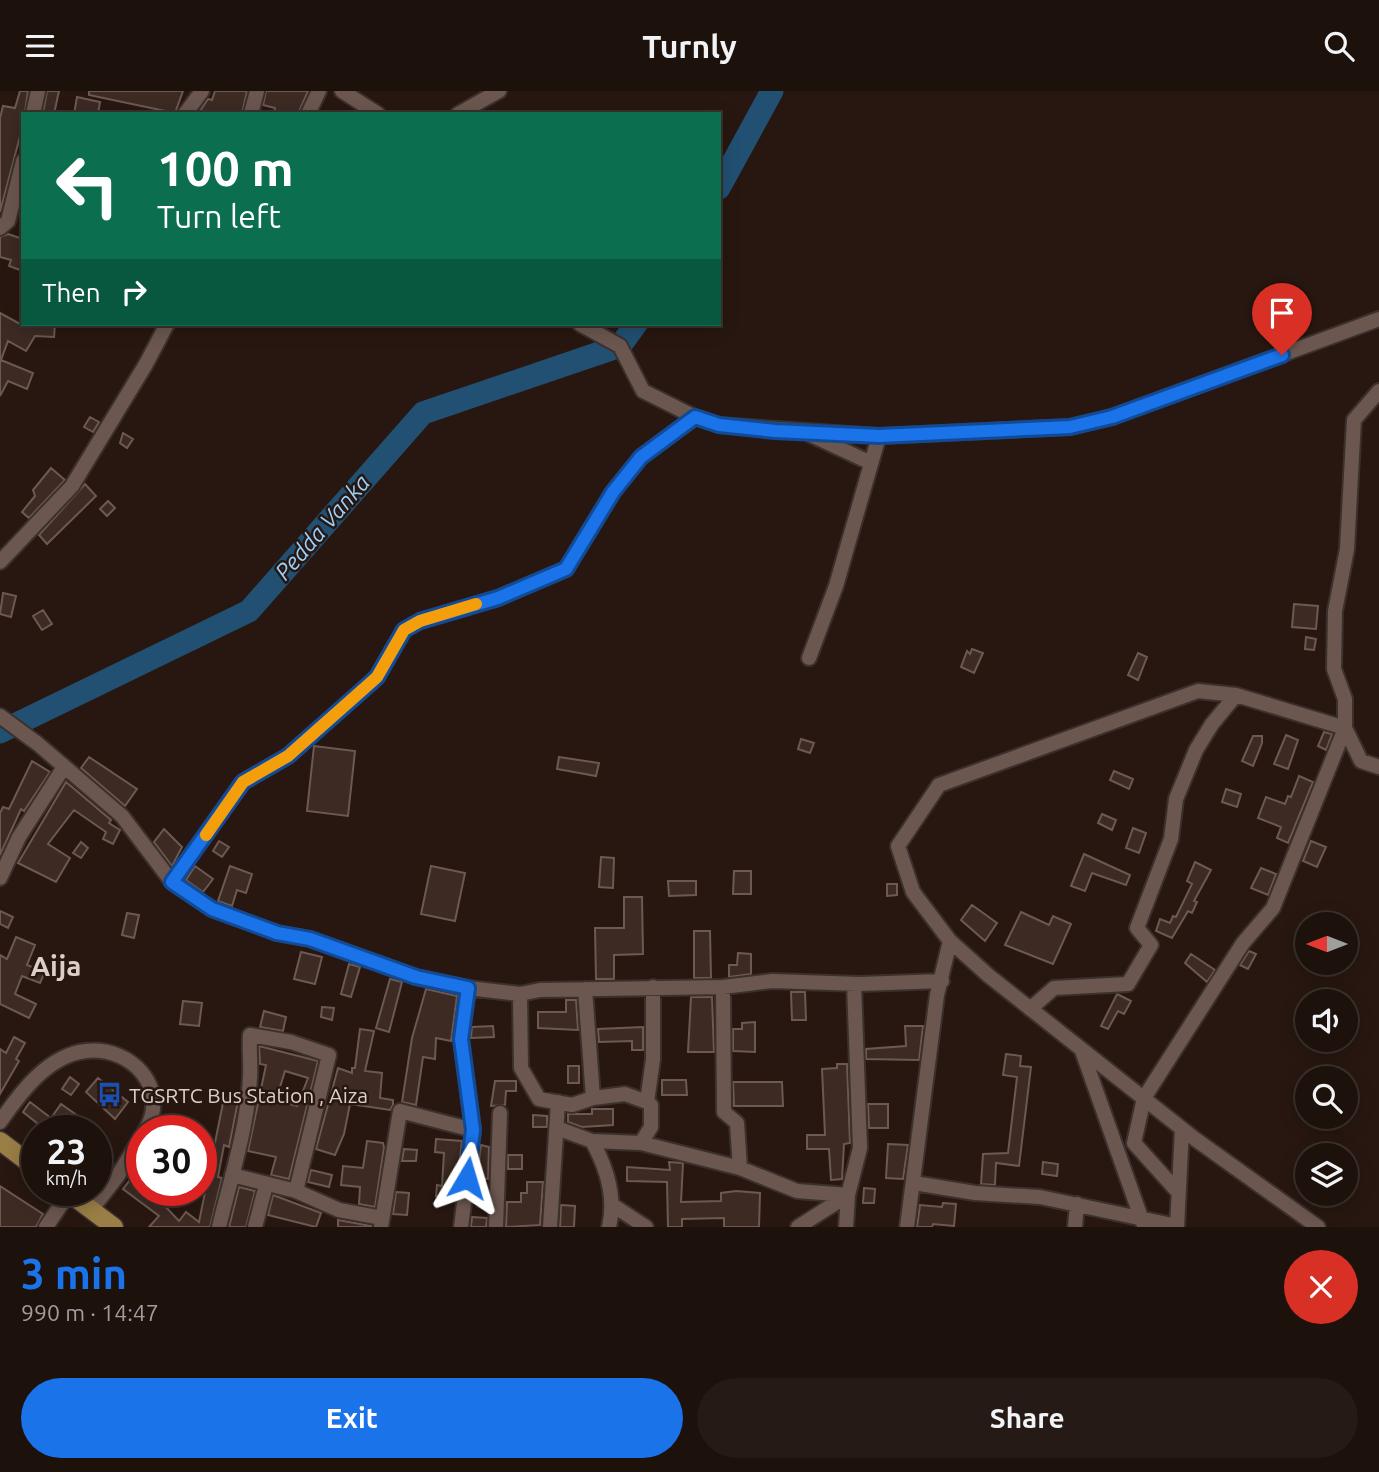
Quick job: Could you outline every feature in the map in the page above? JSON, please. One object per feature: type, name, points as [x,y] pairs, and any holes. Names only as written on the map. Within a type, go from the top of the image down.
[{"type":"main road","points":[[0,1141],[21,1157]]},
{"type":"main road","points":[[85,1206],[114,1227]]},
{"type":"street","points":[[33,112],[38,91]]},
{"type":"street","points":[[186,112],[202,91]]},
{"type":"street","points":[[252,112],[257,91]]},
{"type":"street","points":[[309,112],[319,91]]},
{"type":"street","points":[[342,91],[375,112]]},
{"type":"street","points":[[462,112],[499,91]]},
{"type":"street","points":[[21,167],[3,222],[21,226]]},
{"type":"street","points":[[584,326],[620,346],[643,391],[695,417],[719,425],[879,436],[1070,427],[1112,417],[1379,319]]},
{"type":"street","points":[[0,562],[72,486],[166,326]]},
{"type":"street","points":[[1178,1192],[1134,1143],[1144,1098],[1242,943],[1273,908],[1345,728],[1345,699],[1335,669],[1335,611],[1347,549],[1354,420],[1379,391]]},
{"type":"street","points":[[172,882],[243,782],[288,756],[377,677],[404,630],[420,621],[498,598],[566,569],[613,492],[641,457],[695,417]]},
{"type":"street","points":[[804,431],[871,463]]},
{"type":"street","points":[[809,658],[836,586],[879,436]]},
{"type":"street","points":[[1318,1227],[1182,1129],[1030,1009],[950,941],[913,893],[898,846],[939,785],[1198,691],[1236,695],[1345,728],[1361,761]]},
{"type":"street","points":[[1030,1009],[1054,988],[1128,984],[1151,945],[1137,928],[1171,839],[1176,799],[1196,750],[1236,695]]},
{"type":"street","points":[[0,716],[38,744],[122,816],[172,882],[212,909],[277,933],[310,939],[416,977],[468,988],[520,994],[585,989],[723,987],[772,981],[854,984],[942,981]]},
{"type":"street","points":[[1333,759],[1361,761],[1379,767]]},
{"type":"street","points":[[0,878],[19,837],[64,767]]},
{"type":"street","points":[[907,1227],[950,941]]},
{"type":"street","points":[[846,1227],[849,1195],[860,1148],[854,984]]},
{"type":"street","points":[[647,1102],[653,1059],[653,987]]},
{"type":"street","points":[[723,987],[724,1112],[737,1123],[740,1168]]},
{"type":"street","points":[[461,1227],[473,1130],[461,1039],[468,988]]},
{"type":"street","points":[[585,989],[593,1097]]},
{"type":"street","points":[[520,994],[521,1068],[539,1099],[572,1105],[593,1097],[625,1094],[647,1102],[651,1105],[651,1127],[641,1143]]},
{"type":"street","points":[[219,1227],[232,1175],[250,1078],[250,1035],[291,1042],[329,1055],[296,1191]]},
{"type":"street","points":[[1082,1049],[1142,1222]]},
{"type":"street","points":[[0,1122],[22,1090],[57,1062],[86,1051],[117,1055],[141,1070],[153,1089],[154,1115]]},
{"type":"street","points":[[550,1227],[558,1103]]},
{"type":"street","points":[[232,1175],[296,1191],[339,1210],[381,1222],[400,1111],[473,1130]]},
{"type":"street","points":[[496,1227],[500,1113]]},
{"type":"street","points":[[556,1128],[592,1141],[641,1143],[740,1168],[797,1191],[849,1195]]},
{"type":"street","points":[[914,1184],[975,1193],[1040,1197],[1142,1222],[1177,1226],[1182,1129]]},
{"type":"street","points":[[592,1141],[604,1164],[614,1206],[609,1227]]},
{"type":"street","points":[[90,1210],[126,1162]]},
{"type":"street","points":[[255,1227],[266,1185]]},
{"type":"street","points":[[798,1227],[849,1195]]},
{"type":"street","points":[[1075,1227],[1077,1204]]},
{"type":"street","points":[[46,1227],[59,1206]]},
{"type":"street","points":[[614,1206],[645,1227]]},
{"type":"building","points":[[20,91],[28,91],[25,112],[21,112],[21,133],[0,212],[0,118],[3,106],[15,108]]},
{"type":"building","points":[[47,91],[59,91],[54,112],[43,112]]},
{"type":"building","points":[[89,91],[183,91],[175,112],[89,95]]},
{"type":"building","points":[[215,91],[247,91],[242,112],[199,112],[208,99],[212,100]]},
{"type":"building","points":[[266,91],[308,91],[299,112],[274,112],[275,108],[263,105]]},
{"type":"building","points":[[77,97],[100,102],[98,112],[74,112]]},
{"type":"building","points":[[8,234],[21,238],[20,270],[9,266],[11,260],[0,257],[0,237]]},
{"type":"building","points":[[0,313],[21,326],[55,326],[54,337],[35,336],[26,351],[8,341],[1,360],[33,373],[27,389],[8,381],[0,396]]},
{"type":"building","points":[[90,417],[99,422],[93,432],[84,427]]},
{"type":"building","points":[[123,433],[133,439],[127,448],[120,443]]},
{"type":"building","points":[[51,468],[65,480],[29,518],[22,512],[35,496],[33,490]]},
{"type":"building","points":[[85,484],[96,496],[47,544],[39,535]]},
{"type":"building","points":[[108,501],[115,508],[107,516],[100,509]]},
{"type":"building","points":[[3,593],[16,596],[11,617],[0,614]]},
{"type":"building","points":[[1294,604],[1318,606],[1316,629],[1292,627]]},
{"type":"building","points":[[43,610],[52,624],[42,630],[33,616]]},
{"type":"building","points":[[1306,637],[1316,639],[1314,650],[1305,649]]},
{"type":"building","points":[[972,649],[983,653],[974,673],[961,667],[967,651],[970,654]]},
{"type":"building","points":[[1138,653],[1147,657],[1138,680],[1128,675]]},
{"type":"building","points":[[1324,732],[1332,734],[1326,750],[1318,746]]},
{"type":"building","points":[[1286,735],[1298,740],[1288,769],[1274,764]]},
{"type":"building","points":[[1253,736],[1262,736],[1262,743],[1253,766],[1242,761]]},
{"type":"building","points":[[801,739],[814,743],[810,753],[798,749]]},
{"type":"building","points":[[314,746],[355,751],[348,816],[307,811]]},
{"type":"building","points":[[89,757],[137,789],[125,806],[81,768]]},
{"type":"building","points":[[559,757],[599,763],[596,776],[557,769]]},
{"type":"building","points":[[32,761],[50,772],[24,811],[21,809],[0,855],[0,813],[3,807],[9,809]]},
{"type":"building","points":[[1114,771],[1133,779],[1129,789],[1110,780]]},
{"type":"building","points":[[1299,776],[1313,782],[1288,843],[1277,838],[1281,827],[1258,818],[1266,797],[1285,804],[1288,796],[1291,797]]},
{"type":"building","points":[[66,782],[120,830],[113,844],[103,839],[106,832],[74,810],[48,844],[70,858],[56,882],[18,863]]},
{"type":"building","points":[[1226,789],[1241,794],[1237,807],[1222,802]]},
{"type":"building","points":[[1102,814],[1116,820],[1112,830],[1098,823]]},
{"type":"building","points":[[1133,828],[1146,833],[1139,853],[1126,848]]},
{"type":"building","points":[[164,829],[182,847],[172,866],[154,842]]},
{"type":"building","points":[[219,841],[229,847],[222,857],[213,851]]},
{"type":"building","points":[[1311,841],[1326,847],[1317,867],[1303,861]]},
{"type":"building","points":[[81,842],[88,848],[81,858],[73,853]]},
{"type":"building","points":[[1084,854],[1130,875],[1126,885],[1092,873],[1085,891],[1071,886]]},
{"type":"building","points":[[601,857],[614,858],[613,888],[599,887]]},
{"type":"building","points":[[1195,862],[1211,870],[1194,901],[1197,902],[1192,913],[1188,911],[1172,938],[1156,931],[1160,919],[1170,923],[1173,916],[1176,917],[1192,884],[1187,881]]},
{"type":"building","points":[[195,866],[213,879],[203,892],[186,880]]},
{"type":"building","points":[[230,866],[252,874],[246,893],[237,890],[232,906],[218,901]]},
{"type":"building","points":[[431,866],[465,873],[455,921],[421,914]]},
{"type":"building","points":[[1261,868],[1276,874],[1268,895],[1251,888]]},
{"type":"building","points":[[734,871],[751,871],[751,894],[733,894]]},
{"type":"building","points":[[668,881],[696,881],[696,895],[669,896]]},
{"type":"building","points":[[887,884],[897,884],[897,895],[887,896]]},
{"type":"building","points":[[624,897],[642,897],[643,954],[614,955],[614,979],[596,979],[595,928],[624,928]]},
{"type":"building","points":[[972,905],[997,923],[985,941],[961,920]]},
{"type":"building","points":[[0,911],[13,917],[8,928],[0,924]]},
{"type":"building","points":[[1021,912],[1049,925],[1053,916],[1071,924],[1053,964],[1005,945]]},
{"type":"building","points":[[127,913],[139,915],[134,938],[122,935]]},
{"type":"building","points":[[694,931],[710,931],[711,978],[694,978]]},
{"type":"building","points":[[16,937],[35,945],[27,965],[45,972],[40,983],[22,976],[15,994],[36,1004],[29,1018],[0,1004],[0,955],[7,959]]},
{"type":"building","points":[[1249,951],[1256,954],[1248,969],[1240,965]]},
{"type":"building","points":[[301,952],[322,957],[315,984],[294,979]]},
{"type":"building","points":[[738,953],[751,954],[751,974],[729,977],[729,965],[737,965]]},
{"type":"building","points":[[1191,954],[1215,970],[1207,982],[1185,963]]},
{"type":"building","points":[[349,964],[360,967],[351,997],[341,994]]},
{"type":"building","points":[[390,979],[402,982],[389,1032],[376,1028]]},
{"type":"building","points":[[426,989],[457,996],[451,1041],[436,1038],[435,1059],[423,1057],[416,1105],[402,1102],[412,1038]]},
{"type":"building","points":[[791,992],[805,992],[806,1020],[792,1020]]},
{"type":"building","points":[[1117,994],[1131,1001],[1124,1014],[1118,1011],[1108,1029],[1101,1026]]},
{"type":"building","points":[[691,997],[712,997],[714,1052],[688,1052]]},
{"type":"building","points":[[566,1000],[576,1000],[578,1030],[538,1028],[538,1012],[566,1012]]},
{"type":"building","points":[[183,1001],[202,1003],[199,1026],[180,1024]]},
{"type":"building","points":[[322,1007],[334,1008],[332,1020],[321,1017]]},
{"type":"building","points":[[264,1011],[286,1017],[283,1031],[260,1027]]},
{"type":"building","points":[[755,1022],[755,1052],[733,1051],[733,1029],[742,1029],[742,1023]]},
{"type":"building","points":[[493,1026],[494,1037],[471,1038],[472,1027]]},
{"type":"building","points":[[905,1026],[923,1026],[919,1060],[866,1059],[866,1049],[906,1046]]},
{"type":"building","points":[[643,1027],[643,1050],[632,1050],[632,1041],[599,1042],[598,1029]]},
{"type":"building","points":[[360,1029],[374,1031],[365,1071],[382,1073],[380,1098],[393,1100],[393,1105],[390,1110],[350,1104],[344,1134],[335,1155],[316,1149],[338,1068],[352,1073],[352,1068],[355,1068]]},
{"type":"building","points":[[14,1037],[25,1043],[16,1059],[19,1061],[0,1094],[0,1049],[6,1053]]},
{"type":"building","points":[[259,1046],[318,1061],[289,1179],[271,1175],[276,1157],[248,1151],[266,1065],[260,1064]],"holes":[[[285,1071],[308,1078],[297,1106],[276,1100]]]},
{"type":"building","points":[[1006,1054],[1021,1056],[1020,1066],[1031,1067],[1019,1166],[996,1163],[995,1185],[981,1184],[983,1154],[1008,1153],[1017,1077],[1003,1075]]},
{"type":"building","points":[[837,1064],[847,1064],[850,1143],[844,1144],[842,1179],[831,1180],[829,1149],[807,1149],[807,1135],[825,1135],[822,1069],[837,1068]]},
{"type":"building","points":[[568,1066],[579,1066],[579,1083],[568,1083]]},
{"type":"building","points":[[70,1077],[79,1084],[71,1095],[62,1089]]},
{"type":"building","points":[[98,1078],[128,1102],[115,1119],[86,1092]]},
{"type":"building","points":[[662,1080],[686,1080],[687,1095],[662,1095]]},
{"type":"building","points":[[495,1081],[516,1081],[516,1091],[506,1091],[505,1105],[491,1106]]},
{"type":"building","points":[[733,1082],[782,1082],[783,1106],[734,1106]]},
{"type":"building","points":[[224,1098],[238,1101],[229,1147],[224,1145],[218,1177],[222,1178],[217,1198],[217,1133]]},
{"type":"building","points":[[30,1102],[47,1115],[27,1115],[23,1112]]},
{"type":"building","points":[[61,1104],[77,1115],[53,1115]]},
{"type":"building","points":[[868,1104],[888,1104],[888,1128],[869,1128]]},
{"type":"building","points":[[592,1109],[613,1109],[613,1125],[582,1127],[568,1122],[568,1114],[592,1114]]},
{"type":"building","points":[[533,1115],[547,1116],[547,1127],[533,1127]]},
{"type":"building","points":[[436,1139],[462,1141],[455,1198],[436,1196],[437,1185],[442,1186],[444,1153],[435,1152]]},
{"type":"building","points":[[367,1141],[383,1143],[384,1148],[375,1207],[359,1204],[360,1187],[341,1185],[343,1166],[363,1168]]},
{"type":"building","points":[[888,1144],[908,1145],[903,1179],[886,1178]]},
{"type":"building","points":[[481,1145],[489,1147],[488,1179],[477,1178]]},
{"type":"building","points":[[404,1149],[417,1150],[416,1161],[402,1161]]},
{"type":"building","points":[[508,1155],[522,1155],[522,1169],[508,1169]]},
{"type":"building","points":[[669,1162],[683,1163],[681,1202],[721,1201],[721,1193],[736,1191],[760,1193],[759,1227],[724,1227],[724,1218],[682,1219],[682,1227],[668,1227],[667,1182],[627,1181],[627,1167],[670,1170]]},
{"type":"building","points":[[1043,1162],[1058,1164],[1057,1176],[1042,1174]]},
{"type":"building","points":[[311,1170],[332,1175],[329,1187],[308,1182]]},
{"type":"building","points":[[527,1182],[543,1182],[540,1225],[506,1227],[507,1202],[521,1202],[521,1193],[527,1193]]},
{"type":"building","points":[[0,1186],[21,1200],[21,1206],[31,1206],[43,1214],[36,1227],[0,1227]]},
{"type":"building","points":[[239,1187],[255,1191],[246,1227],[229,1227]]},
{"type":"building","points":[[864,1188],[875,1189],[874,1203],[863,1203]]},
{"type":"building","points":[[396,1192],[409,1193],[407,1215],[393,1214]]},
{"type":"building","points":[[273,1195],[321,1213],[316,1227],[268,1215]]},
{"type":"building","points":[[943,1203],[956,1204],[954,1226],[933,1224],[932,1227],[917,1227],[920,1205],[942,1207]]},
{"type":"building","points":[[561,1205],[575,1206],[574,1227],[560,1227]]},
{"type":"building","points":[[146,1206],[165,1206],[179,1221],[186,1212],[199,1222],[202,1206],[215,1206],[210,1227],[149,1227],[159,1216]]},
{"type":"building","points":[[472,1217],[487,1218],[486,1227],[471,1227]]},
{"type":"building","points":[[338,1220],[371,1226],[372,1227],[338,1227]]},
{"type":"waterway","name":"Pedda Vanka","points":[[721,184],[772,91]]},
{"type":"waterway","name":"Pedda Vanka","points":[[0,732],[249,611],[423,413],[620,346],[635,326]]},
{"type":"slow traffic","points":[[206,835],[243,782],[288,756],[377,677],[404,630],[420,621],[476,604]]},
{"type":"place","name":"TGSRTC Bus Station , Aiza","points":[[109,1095]]},
{"type":"district","name":"Aija","points":[[56,965]]},
{"type":"route","points":[[467,1178],[473,1130],[461,1039],[468,988],[416,977],[310,939],[277,933],[212,909],[172,882],[243,782],[288,756],[377,677],[404,630],[420,621],[498,598],[566,569],[613,492],[641,457],[695,417],[719,425],[775,431],[879,436],[1070,427],[1112,417],[1282,355]]}]
